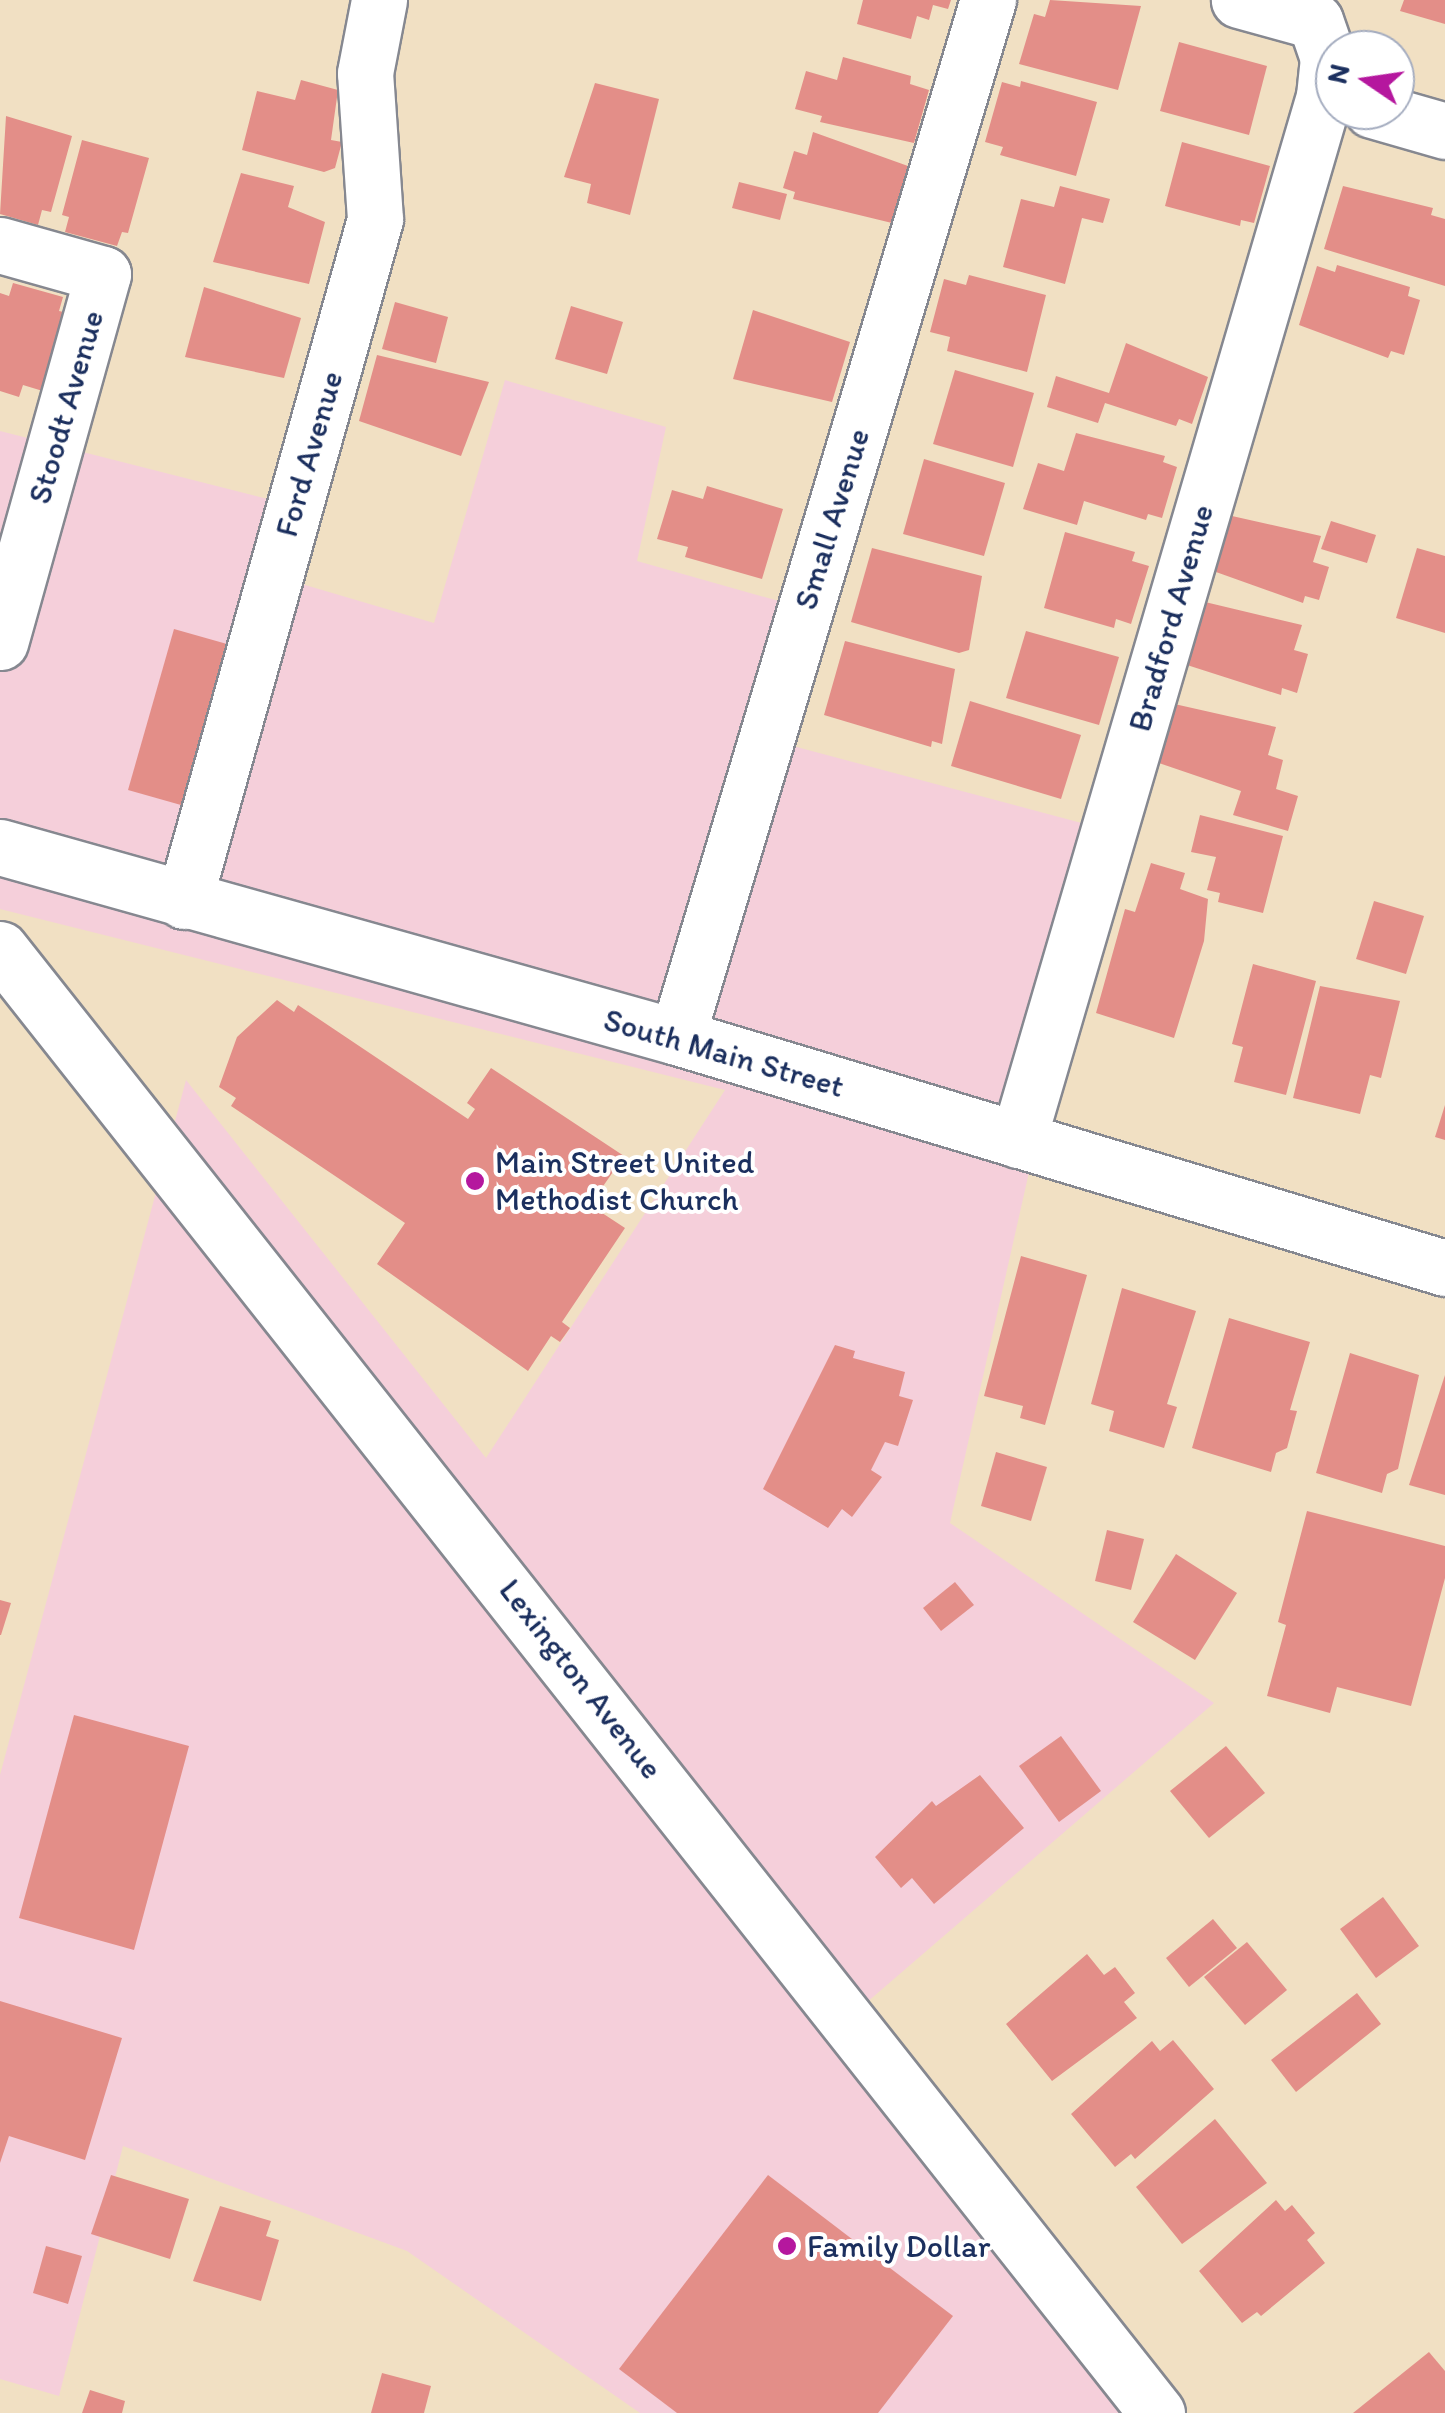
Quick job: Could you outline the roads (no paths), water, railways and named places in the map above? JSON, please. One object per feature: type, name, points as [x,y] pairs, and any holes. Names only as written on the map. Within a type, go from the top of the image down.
[{"type":"main road","name":"Ford Avenue","points":[[184,901],[375,218],[366,73],[380,0]]},
{"type":"main road","name":"Small Avenue","points":[[676,1038],[988,0]]},
{"type":"main road","points":[[1239,0],[1316,10]]},
{"type":"main road","points":[[1415,122],[1445,131]]},
{"type":"main road","name":"Bradford Avenue","points":[[1018,1140],[1335,130]]},
{"type":"main road","name":"Stoodt Avenue","points":[[0,245],[103,274],[0,642]]},
{"type":"main road","name":"South Main Street","points":[[0,847],[676,1038],[1445,1268]]},
{"type":"main road","name":"Lexington Avenue","points":[[0,949],[1157,2413]]},
{"type":"place","name":"Main Street United Methodist Church","points":[[475,1181]]},
{"type":"place","name":"Family Dollar","points":[[787,2246]]}]
